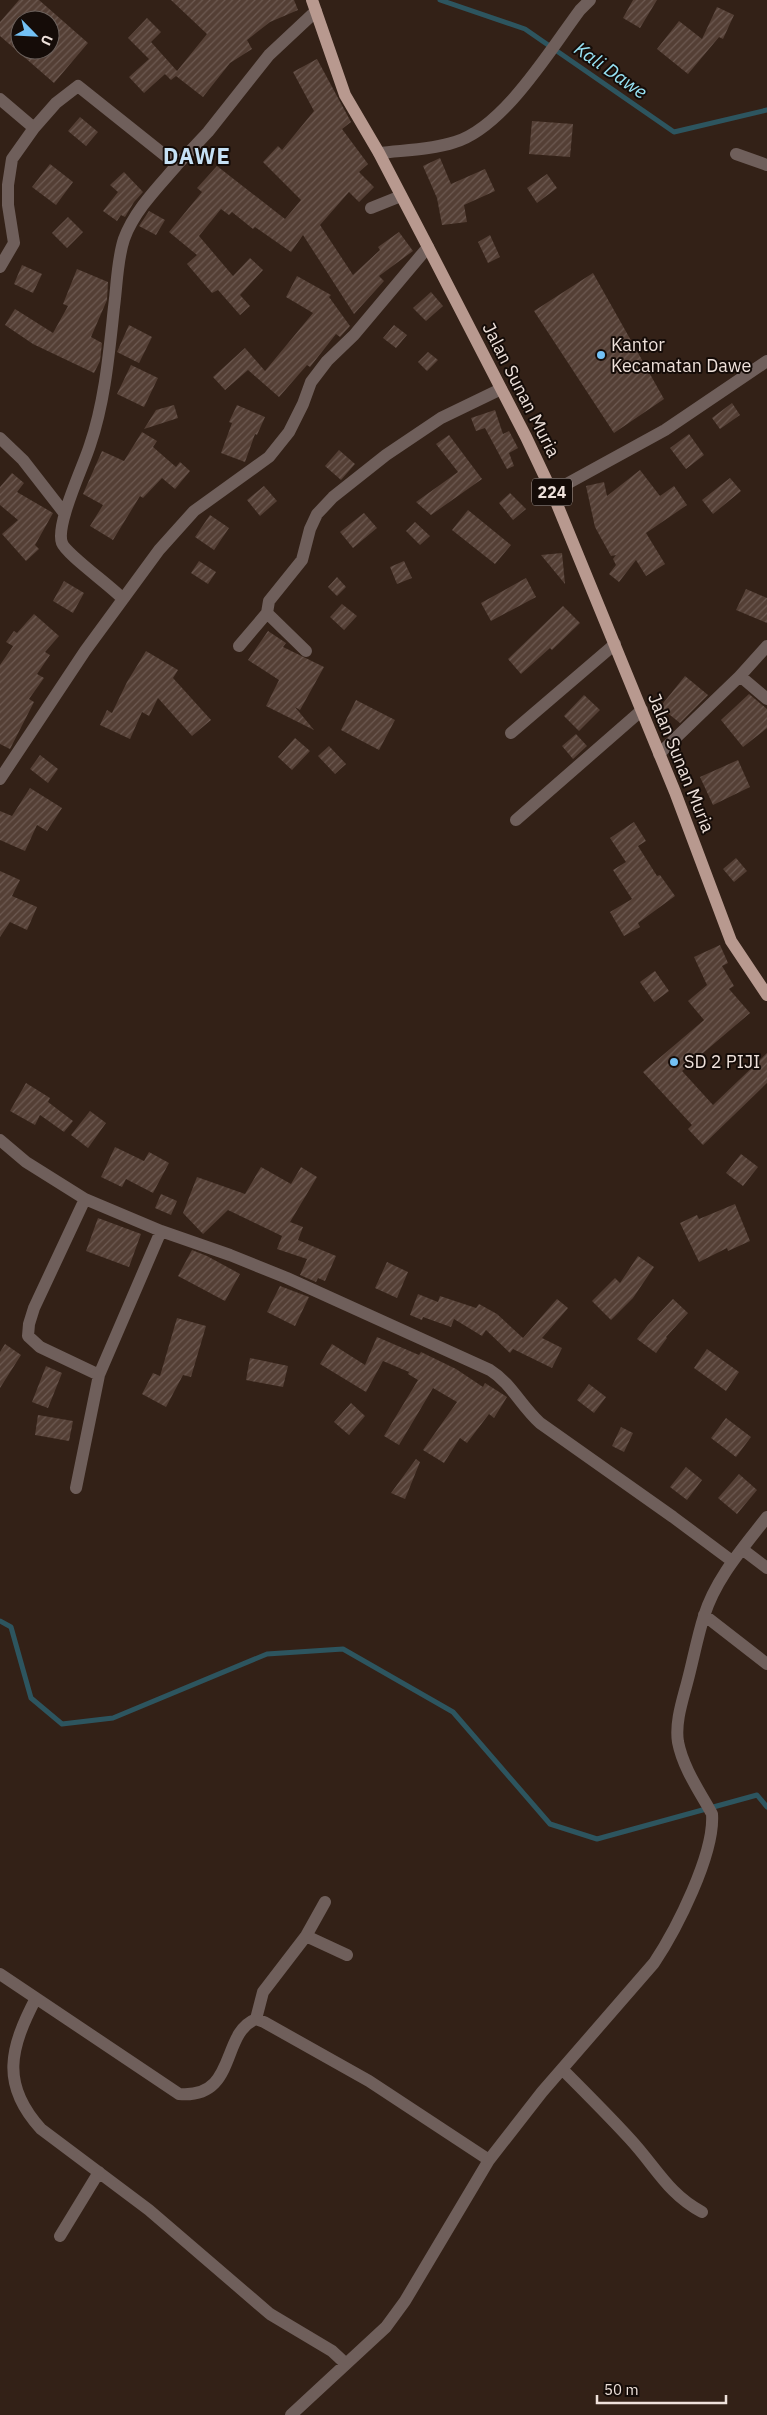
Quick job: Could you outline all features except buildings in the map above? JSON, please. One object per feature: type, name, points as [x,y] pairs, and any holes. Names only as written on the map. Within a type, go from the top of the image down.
[{"type":"main road","name":"Jalan Sunan Muria","points":[[314,6],[345,95],[379,153],[526,437],[552,492],[642,710],[731,941],[767,995]]},
{"type":"street","points":[[379,153],[454,142],[477,133],[499,115],[580,10],[590,0]]},
{"type":"street","points":[[123,599],[109,584],[66,551],[61,542],[60,534],[65,514],[91,444],[101,402],[108,366],[124,240],[137,214],[177,165],[214,125],[269,56],[314,6]]},
{"type":"street","points":[[0,267],[14,243],[8,185],[12,159],[34,128],[56,104],[78,86],[177,165]]},
{"type":"street","points":[[0,98],[34,128]]},
{"type":"street","points":[[736,154],[767,165]]},
{"type":"street","points":[[372,208],[401,196]]},
{"type":"street","points":[[0,779],[85,650],[159,550],[194,511],[269,457],[289,432],[303,404],[310,382],[326,361],[354,335],[428,247]]},
{"type":"street","points":[[552,492],[666,430],[767,361]]},
{"type":"street","points":[[239,646],[267,613],[269,602],[302,560],[310,529],[317,514],[333,497],[386,455],[442,418],[500,389]]},
{"type":"street","points":[[0,438],[23,460],[65,514]]},
{"type":"street","points":[[267,613],[306,650]]},
{"type":"street","points":[[511,733],[615,644]]},
{"type":"street","points":[[659,754],[740,676],[767,646]]},
{"type":"street","points":[[740,676],[767,699]]},
{"type":"street","points":[[516,820],[642,710]]},
{"type":"street","points":[[0,1140],[26,1162],[85,1198],[161,1232],[230,1255],[287,1278],[490,1370],[503,1379],[528,1412],[540,1423],[673,1517],[732,1562]]},
{"type":"street","points":[[85,1198],[34,1308],[28,1324],[28,1336],[40,1347],[99,1375]]},
{"type":"street","points":[[76,1488],[99,1375],[161,1232]]},
{"type":"street","points":[[292,2415],[376,2338],[406,2301],[489,2160],[542,2092],[654,1963],[668,1941],[702,1864],[712,1832],[712,1814],[683,1758],[678,1741],[677,1725],[704,1615],[732,1562],[767,1517]]},
{"type":"street","points":[[742,1549],[767,1568]]},
{"type":"street","points":[[704,1615],[767,1664]]},
{"type":"street","points":[[0,1974],[179,2094],[199,2093],[213,2084],[221,2075],[243,2027],[256,2019],[264,1992],[306,1936],[325,1902]]},
{"type":"street","points":[[306,1936],[347,1955]]},
{"type":"street","points":[[36,1998],[19,2032],[12,2053],[13,2075],[18,2098],[28,2116],[41,2129],[149,2210],[270,2314],[332,2351],[346,2364]]},
{"type":"street","points":[[256,2019],[279,2029],[369,2081],[489,2160]]},
{"type":"street","points":[[563,2070],[631,2140],[669,2189],[688,2205],[702,2212]]},
{"type":"street","points":[[60,2236],[99,2172]]},
{"type":"waterway","name":"Kali Dawe","points":[[440,0],[525,29],[674,132],[767,110]]},
{"type":"waterway","points":[[0,1621],[11,1627],[31,1698],[62,1724],[113,1718],[267,1654],[343,1649],[453,1712],[550,1824],[597,1839],[757,1795],[767,1807]]},
{"type":"place","name":"Kantor Kecamatan Dawe","points":[[601,355]]},
{"type":"place","name":"SD 2 PIJI","points":[[674,1062]]},
{"type":"district","name":"DAWE","points":[[197,156]]}]
